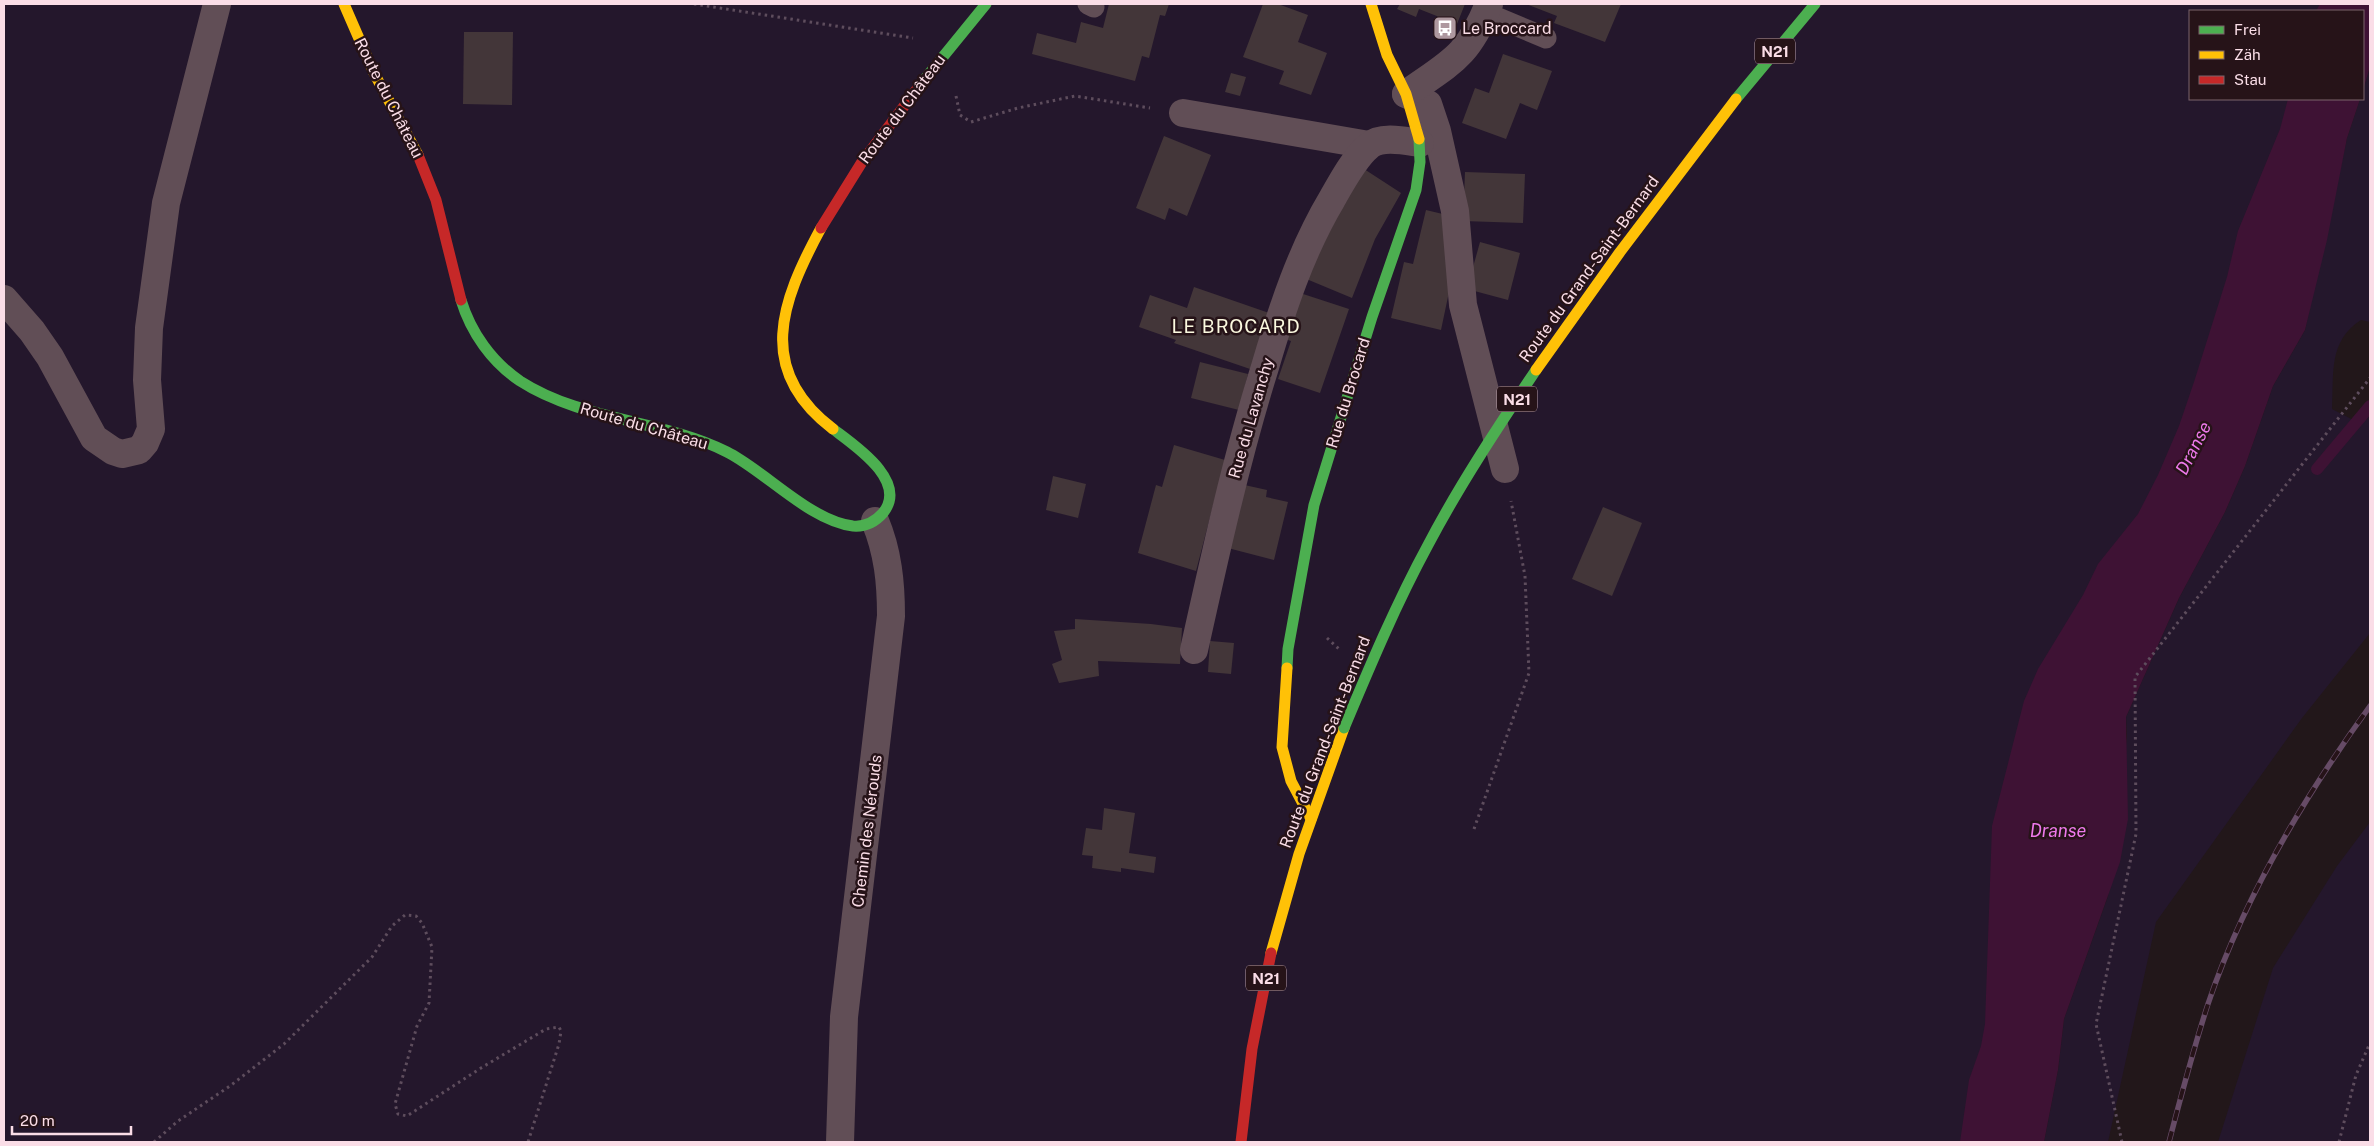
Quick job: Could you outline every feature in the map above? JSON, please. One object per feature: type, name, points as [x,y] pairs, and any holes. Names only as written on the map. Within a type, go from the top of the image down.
[{"type":"street","points":[[4,299],[41,344],[94,438],[113,451],[122,454],[139,450],[145,443],[151,429],[147,380],[149,328],[156,260],[166,203],[217,4]]},
{"type":"street","name":"Route du Château","points":[[344,4],[370,64],[431,183],[466,314],[481,343],[498,362],[520,380],[566,404],[614,418],[668,429],[707,442],[760,471],[819,515],[846,524],[858,525],[875,521],[885,511],[889,500],[889,490],[885,476],[877,464],[820,420],[800,397],[785,367],[781,329],[806,252],[827,215],[891,122],[986,4]]},
{"type":"street","name":"Rue du Brocard","points":[[1310,819],[1291,781],[1282,747],[1288,649],[1314,505],[1372,316],[1416,190],[1420,162],[1420,143],[1406,94],[1387,55],[1371,4]]},
{"type":"street","name":"Route du Grand-Saint-Bernard","points":[[1242,1142],[1246,1088],[1267,970],[1286,896],[1310,819],[1344,728],[1375,653],[1409,583],[1442,520],[1556,339],[1618,252],[1759,70],[1815,4]]},
{"type":"street","points":[[1406,94],[1451,64],[1466,48],[1480,28],[1488,8]]},
{"type":"street","points":[[1406,94],[1428,104],[1437,131],[1455,211],[1463,306],[1505,468]]},
{"type":"street","points":[[1183,113],[1369,146],[1378,141],[1401,140],[1420,143]]},
{"type":"street","name":"Rue du Lavanchy","points":[[1194,650],[1231,485],[1276,330],[1318,223],[1347,174],[1369,146]]},
{"type":"street","name":"Chemin des Nérouds","points":[[840,1142],[844,1017],[891,616],[889,571],[881,536],[875,521]]},
{"type":"lane","points":[[1488,8],[1546,38]]},
{"type":"path","points":[[694,4],[952,45],[956,100],[960,115],[971,122],[1018,108],[1076,96],[1183,113]]},
{"type":"path","points":[[2122,1142],[2096,1024],[2136,834],[2135,677],[2370,378]]},
{"type":"path","points":[[1474,829],[1529,673],[1525,576],[1505,468]]},
{"type":"path","points":[[154,1142],[178,1121],[230,1086],[284,1044],[372,957],[392,926],[405,915],[416,916],[422,923],[432,947],[429,1003],[417,1026],[395,1104],[398,1114],[407,1116],[489,1063],[546,1030],[558,1027],[561,1031],[559,1044],[528,1142]]},
{"type":"path","points":[[2339,1142],[2356,1075],[2370,1043]]},
{"type":"shaded area","points":[[4,4],[2370,4],[2364,10],[2189,10],[2189,100],[2344,100],[2068,750],[2024,1142],[4,1142]]},
{"type":"shaded area","points":[[2370,67],[2370,322],[2361,320],[2350,328],[2338,348],[2333,371],[2332,409],[2357,422],[2368,418],[2370,413],[2370,633],[2302,718],[2156,922],[2108,1142],[2044,1142],[2058,1070],[2064,1019],[2108,896],[2127,736],[2126,717],[2179,598],[2225,512],[2245,466],[2273,386],[2305,330],[2347,138],[2360,100],[2364,100],[2364,87]]},
{"type":"shaded area","points":[[2370,822],[2370,1142],[2218,1142],[2273,968],[2337,866]]},
{"type":"water","points":[[2320,4],[2370,4],[2370,67],[2364,87],[2364,10],[2317,10]]},
{"type":"water","name":"Dranse","points":[[2288,100],[2360,100],[2347,138],[2327,240],[2305,330],[2273,386],[2245,466],[2225,512],[2179,598],[2126,717],[2128,819],[2120,862],[2064,1019],[2058,1070],[2044,1142],[1960,1142],[1969,1080],[1981,1046],[1985,1024],[1992,826],[2024,701],[2038,669],[2083,595],[2098,564],[2138,514],[2158,475],[2179,426],[2194,382],[2227,277],[2238,231],[2280,129]]},
{"type":"building","points":[[1109,4],[1169,4],[1165,16],[1160,15],[1149,58],[1142,56],[1135,81],[1032,54],[1037,33],[1076,43],[1081,22],[1103,28]]},
{"type":"building","points":[[1263,4],[1278,4],[1308,15],[1298,42],[1327,53],[1311,95],[1279,84],[1284,71],[1243,57]]},
{"type":"building","points":[[1400,4],[1465,4],[1457,24],[1419,9],[1416,17],[1397,9]]},
{"type":"building","points":[[1526,4],[1621,4],[1605,42],[1554,23],[1557,16]]},
{"type":"building","points":[[464,32],[513,32],[512,105],[463,104]]},
{"type":"building","points":[[1503,54],[1552,71],[1537,110],[1520,103],[1506,139],[1462,123],[1475,88],[1489,93]]},
{"type":"building","points":[[1231,73],[1246,77],[1240,96],[1225,92]]},
{"type":"building","points":[[1164,136],[1211,155],[1187,216],[1169,208],[1165,220],[1136,208]]},
{"type":"building","points":[[1361,167],[1401,193],[1375,239],[1352,298],[1304,278]]},
{"type":"building","points":[[1465,172],[1525,174],[1523,223],[1463,221]]},
{"type":"building","points":[[1426,210],[1451,216],[1453,273],[1441,330],[1391,318],[1404,262],[1413,264]]},
{"type":"building","points":[[1480,242],[1520,253],[1508,300],[1467,289]]},
{"type":"building","points":[[1194,287],[1272,314],[1253,370],[1174,343],[1176,340],[1139,327],[1150,295],[1187,308]]},
{"type":"building","points":[[1297,292],[1349,309],[1320,393],[1278,379],[1291,341],[1282,338]]},
{"type":"building","points":[[1200,362],[1248,374],[1239,410],[1191,398]]},
{"type":"building","points":[[1174,445],[1225,460],[1196,571],[1138,553],[1156,485],[1162,487]]},
{"type":"building","points":[[1053,476],[1086,484],[1078,518],[1046,510]]},
{"type":"building","points":[[1240,484],[1267,490],[1266,497],[1288,502],[1274,560],[1224,547]]},
{"type":"building","points":[[1603,507],[1642,523],[1612,596],[1572,579]]},
{"type":"building","points":[[1075,619],[1182,628],[1180,664],[1098,661],[1099,676],[1059,683],[1052,664],[1062,660],[1054,631],[1075,629]]},
{"type":"building","points":[[1210,641],[1234,643],[1231,674],[1208,672]]},
{"type":"building","points":[[1104,808],[1135,813],[1129,853],[1156,857],[1154,873],[1121,868],[1121,872],[1092,868],[1093,856],[1082,855],[1086,828],[1102,830]]},
{"type":"waterway","points":[[2317,469],[2370,406]]},
{"type":"railway","points":[[2169,1142],[2208,1004],[2239,925],[2299,812],[2370,706]]},
{"type":"traffic: fast","points":[[920,85],[986,4]]},
{"type":"traffic: fast","points":[[1736,99],[1815,4]]},
{"type":"traffic: fast","points":[[1287,668],[1288,649],[1314,505],[1372,317],[1416,190],[1420,162],[1419,139]]},
{"type":"traffic: fast","points":[[461,300],[465,312],[484,346],[500,365],[520,381],[544,394],[569,404],[702,441],[742,460],[788,494],[821,515],[853,526],[866,525],[883,513],[889,501],[889,489],[876,465],[833,429]]},
{"type":"traffic: fast","points":[[1344,728],[1394,612],[1440,522],[1466,478],[1536,370]]},
{"type":"traffic: slow","points":[[344,4],[374,73],[418,155]]},
{"type":"traffic: slow","points":[[1371,4],[1387,55],[1406,94],[1419,139]]},
{"type":"traffic: slow","points":[[1536,370],[1620,252],[1736,99]]},
{"type":"traffic: slow","points":[[821,228],[795,282],[787,309],[783,334],[784,359],[793,383],[808,406],[833,429]]},
{"type":"traffic: slow","points":[[1287,668],[1282,747],[1291,781],[1311,819]]},
{"type":"traffic: slow","points":[[1271,953],[1299,854],[1344,728]]},
{"type":"traffic: jam","points":[[821,228],[862,162],[920,85]]},
{"type":"traffic: jam","points":[[418,155],[436,200],[461,300]]},
{"type":"traffic: jam","points":[[1241,1142],[1252,1049],[1271,953]]},
{"type":"place","name":"Le Broccard","points":[[1445,28]]},
{"type":"district","name":"LE BROCARD","points":[[1236,326]]}]
